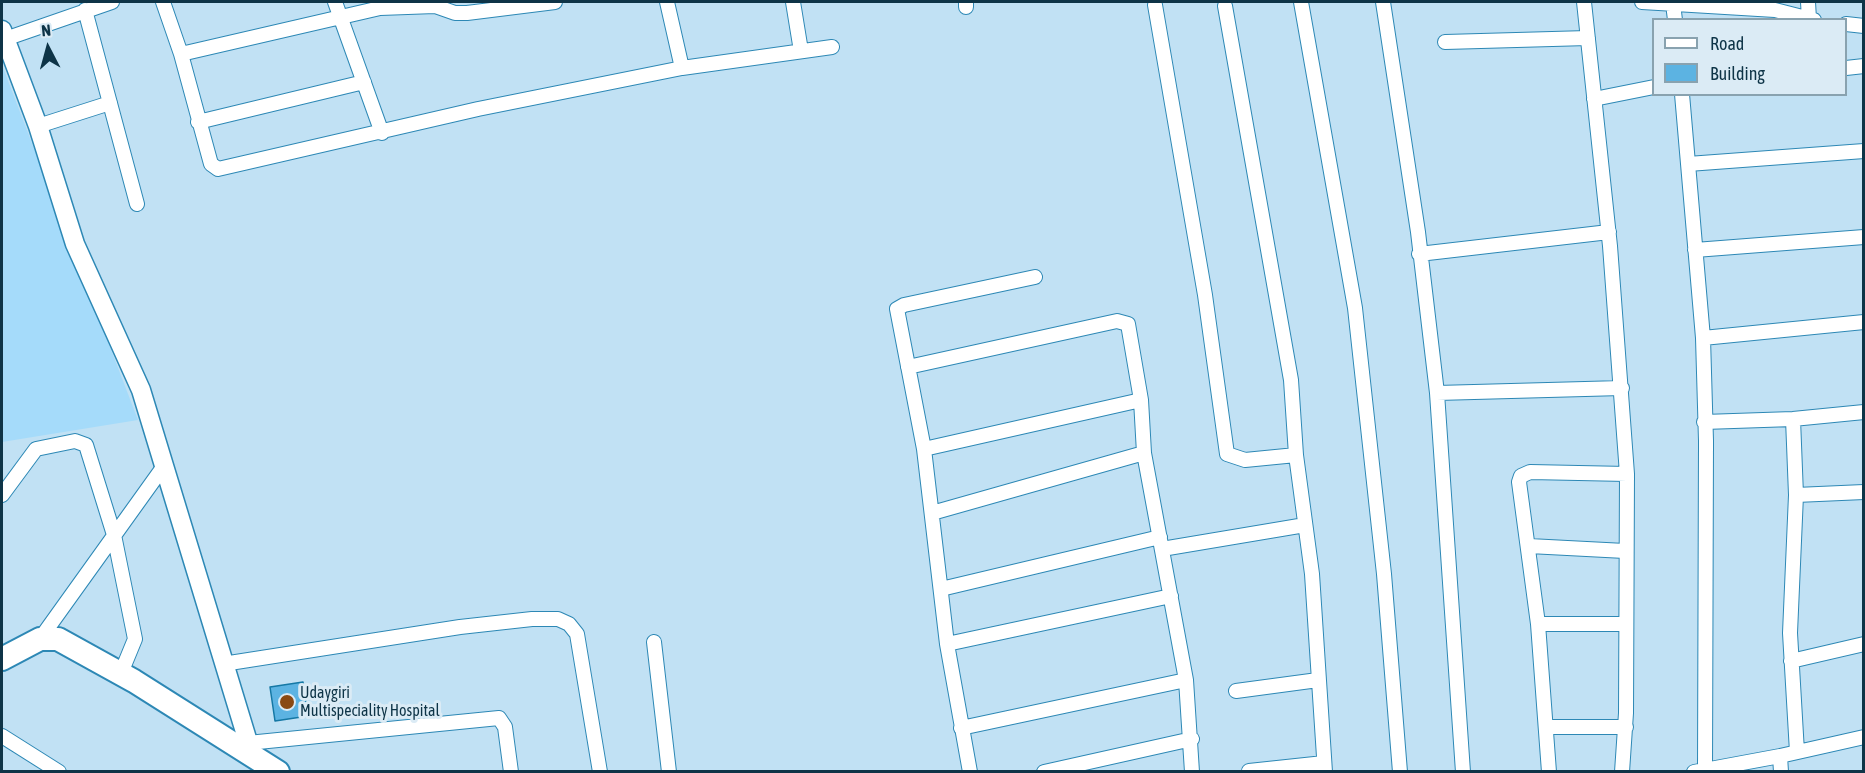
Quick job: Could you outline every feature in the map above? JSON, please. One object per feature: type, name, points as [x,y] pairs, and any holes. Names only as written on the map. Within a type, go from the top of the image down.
[{"type":"main road","points":[[2,659],[40,639],[58,639],[121,673],[250,749],[278,771]]},
{"type":"street","points":[[112,2],[3,34],[38,126],[75,244],[141,390],[222,664],[250,749],[500,718],[505,727],[511,771]]},
{"type":"street","points":[[163,2],[181,54],[198,122],[212,164],[218,169],[478,109],[682,68],[832,47]]},
{"type":"street","points":[[335,2],[381,133]]},
{"type":"street","points":[[181,54],[380,8],[435,6],[455,13],[467,13],[555,2]]},
{"type":"street","points":[[667,2],[682,68]]},
{"type":"street","points":[[793,2],[801,51]]},
{"type":"street","points":[[1301,2],[1355,308],[1384,574],[1400,771]]},
{"type":"street","points":[[1383,2],[1437,393],[1463,771]]},
{"type":"street","points":[[1584,2],[1609,232],[1627,474],[1624,551],[1626,727],[1622,771]]},
{"type":"street","points":[[1642,2],[1775,6],[1806,18]]},
{"type":"street","points":[[1808,2],[1809,18]]},
{"type":"street","points":[[1673,4],[1675,18]]},
{"type":"street","points":[[1155,5],[1205,295],[1227,453],[1245,460],[1296,455]]},
{"type":"street","points":[[1225,6],[1291,380],[1324,767],[1249,771]]},
{"type":"street","points":[[85,10],[137,204]]},
{"type":"street","points":[[1847,24],[1863,26]]},
{"type":"street","points":[[1445,42],[1588,38]]},
{"type":"street","points":[[1847,68],[1863,66]]},
{"type":"street","points":[[198,122],[364,82]]},
{"type":"street","points":[[1594,99],[1652,87]]},
{"type":"street","points":[[1682,96],[1703,338],[1700,770],[1863,738]]},
{"type":"street","points":[[38,126],[110,102]]},
{"type":"street","points":[[1688,165],[1863,151]]},
{"type":"street","points":[[1419,254],[1609,232]]},
{"type":"street","points":[[1695,250],[1863,237]]},
{"type":"street","points":[[970,771],[948,644],[924,449],[897,314],[900,307],[1035,277]]},
{"type":"street","points":[[908,367],[1117,321],[1125,322],[1130,329],[1141,400],[1144,453],[1186,680],[1192,739],[1192,771]]},
{"type":"street","points":[[1703,338],[1863,322]]},
{"type":"street","points":[[1437,393],[1622,388]]},
{"type":"street","points":[[924,449],[1141,400]]},
{"type":"street","points":[[1704,422],[1793,419],[1863,412]]},
{"type":"street","points":[[1793,419],[1796,495],[1790,633],[1797,752]]},
{"type":"street","points":[[2,495],[36,449],[75,441],[83,442],[88,449],[114,535],[135,639],[121,673]]},
{"type":"street","points":[[932,513],[1144,453]]},
{"type":"street","points":[[40,639],[164,466]]},
{"type":"street","points":[[1549,771],[1538,624],[1519,482],[1521,476],[1530,472],[1627,474]]},
{"type":"street","points":[[1796,495],[1863,492]]},
{"type":"street","points":[[941,589],[1161,543],[1305,525]]},
{"type":"street","points":[[1528,546],[1624,551]]},
{"type":"street","points":[[948,644],[1171,596]]},
{"type":"street","points":[[222,664],[460,627],[532,619],[558,619],[568,624],[577,634],[600,771]]},
{"type":"street","points":[[1538,624],[1626,624]]},
{"type":"street","points":[[654,642],[669,771]]},
{"type":"street","points":[[1791,661],[1863,644]]},
{"type":"street","points":[[961,728],[1186,680]]},
{"type":"street","points":[[1236,691],[1318,680]]},
{"type":"street","points":[[1546,726],[1626,727]]},
{"type":"street","points":[[2,736],[59,771]]},
{"type":"street","points":[[1044,771],[1192,739]]},
{"type":"street","points":[[1780,756],[1781,771]]},
{"type":"shaded area","points":[[2,65],[138,420],[2,442]]},
{"type":"building","points":[[303,682],[308,716],[275,721],[270,687]]},
{"type":"place","name":"Udaygiri Multispeciality Hospital","points":[[287,702]]}]
